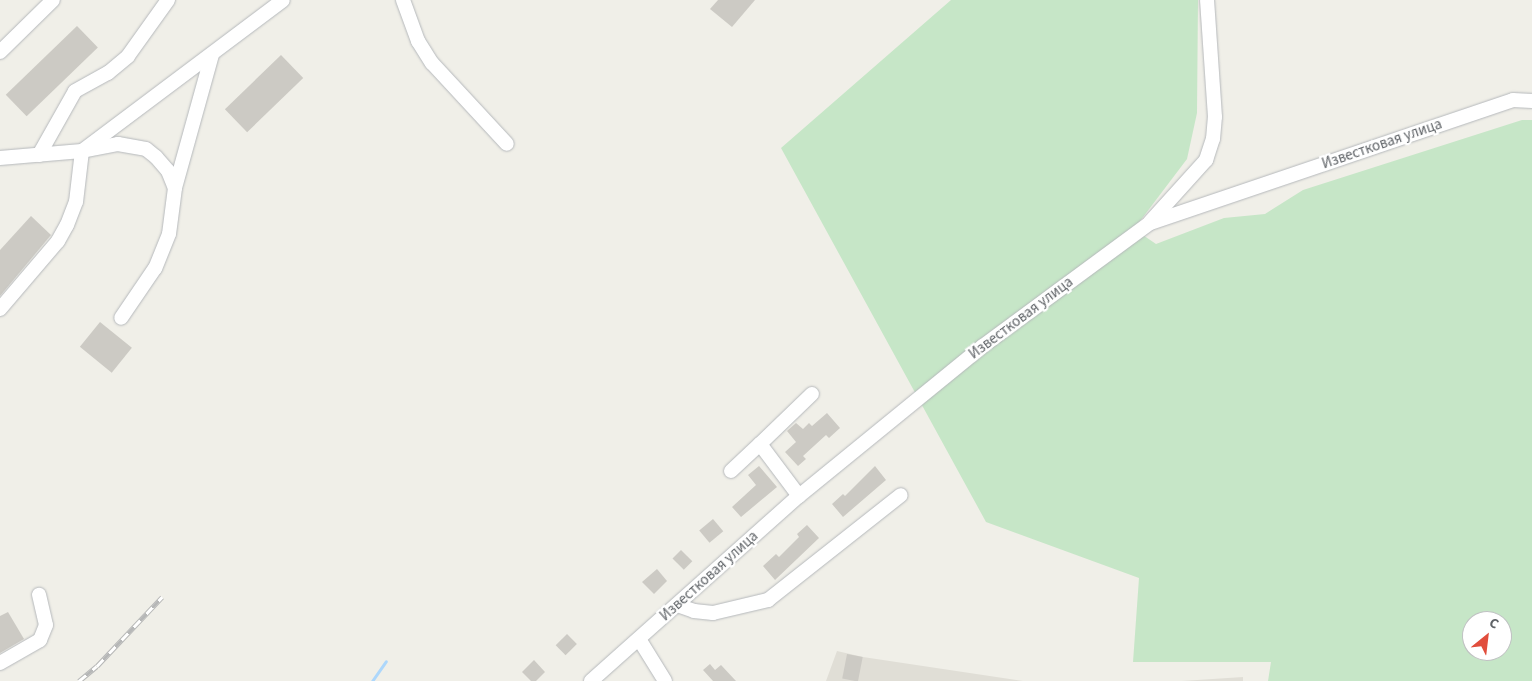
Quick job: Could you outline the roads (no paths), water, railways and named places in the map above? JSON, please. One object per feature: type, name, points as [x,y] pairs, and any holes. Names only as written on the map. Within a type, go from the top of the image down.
[{"type":"street","points":[[0,52],[53,0]]},
{"type":"street","points":[[39,155],[75,91],[108,72],[128,56],[168,0]]},
{"type":"street","points":[[0,309],[58,242],[67,226],[76,202],[82,151],[283,0]]},
{"type":"street","points":[[403,0],[418,41],[432,63],[507,144]]},
{"type":"street","points":[[1150,223],[1206,160],[1213,139],[1216,117],[1207,0]]},
{"type":"street","points":[[121,318],[155,268],[169,234],[175,188],[212,55]]},
{"type":"street","name":"Известковая улица","points":[[591,681],[799,496],[982,346],[1150,223],[1513,100],[1532,101]]},
{"type":"street","points":[[0,158],[82,151],[118,144],[146,149],[168,171],[175,188]]},
{"type":"street","points":[[731,471],[812,394]]},
{"type":"street","points":[[760,444],[799,496]]},
{"type":"street","points":[[677,605],[713,613],[768,600],[901,495]]},
{"type":"street","points":[[0,663],[40,640],[46,625],[39,595]]},
{"type":"street","points":[[639,639],[665,681]]},
{"type":"waterway","points":[[372,681],[386,661]]},
{"type":"railway","points":[[79,681],[97,666],[162,597]]}]
